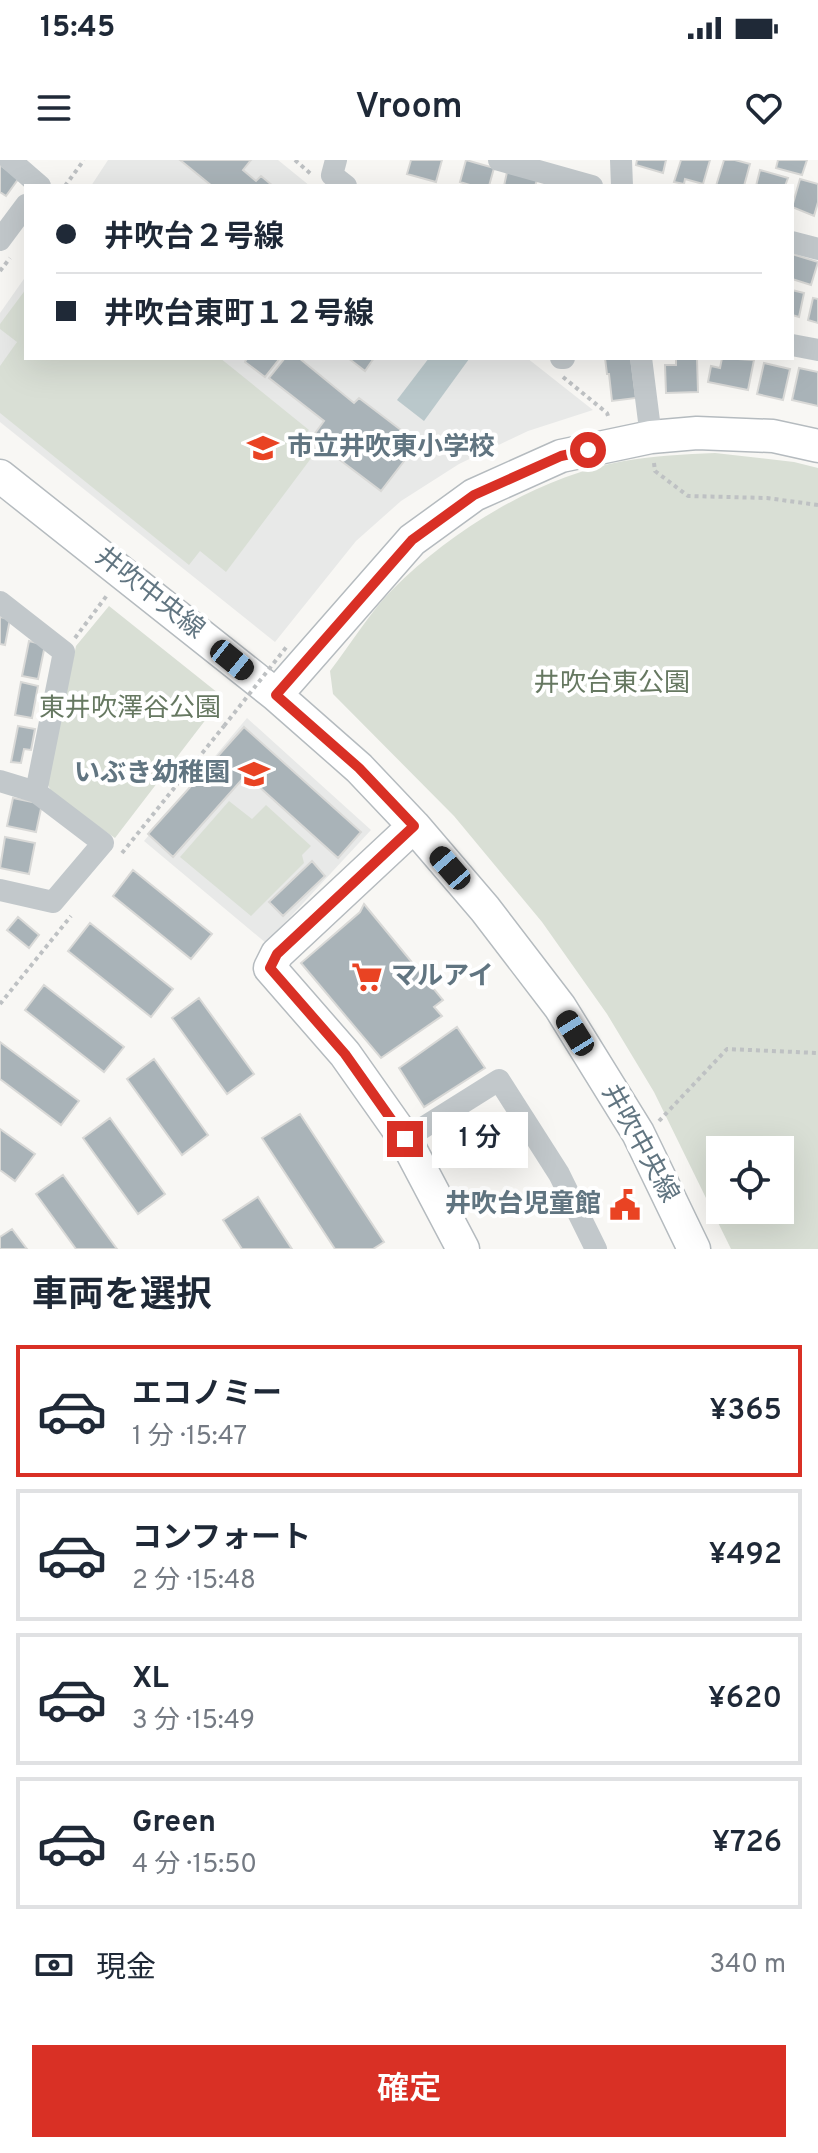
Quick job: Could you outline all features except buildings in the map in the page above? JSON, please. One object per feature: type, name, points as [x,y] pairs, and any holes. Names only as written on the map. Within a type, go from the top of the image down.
[{"type":"street","points":[[10,160],[38,184]]},
{"type":"street","points":[[336,160],[332,175],[343,184]]},
{"type":"street","points":[[499,160],[585,184]]},
{"type":"street","points":[[621,160],[622,184]]},
{"type":"street","points":[[0,240],[24,208]]},
{"type":"street","points":[[794,243],[818,249]]},
{"type":"street","points":[[794,345],[818,350]]},
{"type":"street","points":[[641,360],[651,437]]},
{"type":"street","points":[[276,695],[412,540],[474,495],[561,456],[651,437],[697,433],[773,436],[818,446]]},
{"type":"street","name":"井吹中央線","points":[[0,476],[276,695],[359,768],[414,826],[485,909],[560,1007],[640,1140],[694,1249]]},
{"type":"street","points":[[0,602],[64,652],[36,792]]},
{"type":"street","points":[[0,781],[36,792],[103,843],[53,902],[0,890]]},
{"type":"street","points":[[414,826],[277,954],[270,968],[345,1054],[405,1139],[463,1249]]},
{"type":"street","points":[[405,1139],[499,1080],[559,1174],[596,1249]]},
{"type":"path","points":[[66,184],[84,160]]},
{"type":"path","points":[[562,364],[607,413],[615,445]]},
{"type":"path","points":[[651,437],[655,471],[688,496],[767,498],[818,505]]},
{"type":"path","points":[[64,652],[124,574]]},
{"type":"path","points":[[224,726],[288,645]]},
{"type":"path","points":[[640,1140],[727,1049],[818,1053]]},
{"type":"shaded area","points":[[108,160],[278,160],[308,184],[92,184]]},
{"type":"shaded area","name":"市立井吹東小学校","points":[[24,279],[24,360],[530,360],[593,410],[528,431],[459,464],[401,501],[356,541],[275,642],[0,422],[0,313]]},
{"type":"shaded area","points":[[427,360],[468,360],[424,421],[397,400]]},
{"type":"shaded area","name":"いぶき幼稚園","points":[[247,718],[371,830],[266,943],[144,841]]},
{"type":"green space","points":[[24,292],[24,360],[222,360],[309,430],[300,440],[315,453],[226,572],[200,551],[189,565],[0,413],[0,366],[17,342],[0,329],[0,324]]},
{"type":"green space","name":"井吹台東公園","points":[[715,453],[794,462],[818,468],[818,1249],[731,1249],[719,1224],[794,1224],[794,1136],[706,1136],[706,1198],[654,1092],[607,1014],[542,922],[454,816],[333,694],[330,671],[376,608],[417,567],[470,526],[530,492],[592,468],[670,456]]},
{"type":"green space","name":"東井吹澤谷公園","points":[[109,606],[223,697],[115,838],[53,795],[47,783],[76,646]]},
{"type":"green space","points":[[229,801],[252,819],[266,805],[311,846],[302,855],[304,863],[251,916],[180,857]]},
{"type":"place","name":"市立井吹東小学校","points":[[263,448]]},
{"type":"place","name":"いぶき幼稚園","points":[[254,774]]},
{"type":"place","name":"マルアイ","points":[[367,977]]},
{"type":"place","name":"井吹台児童館","points":[[625,1205]]},
{"type":"route","points":[[405,1139],[345,1054],[270,968],[277,954],[414,826],[359,768],[276,695],[412,540],[474,495],[561,456],[588,450]]}]
